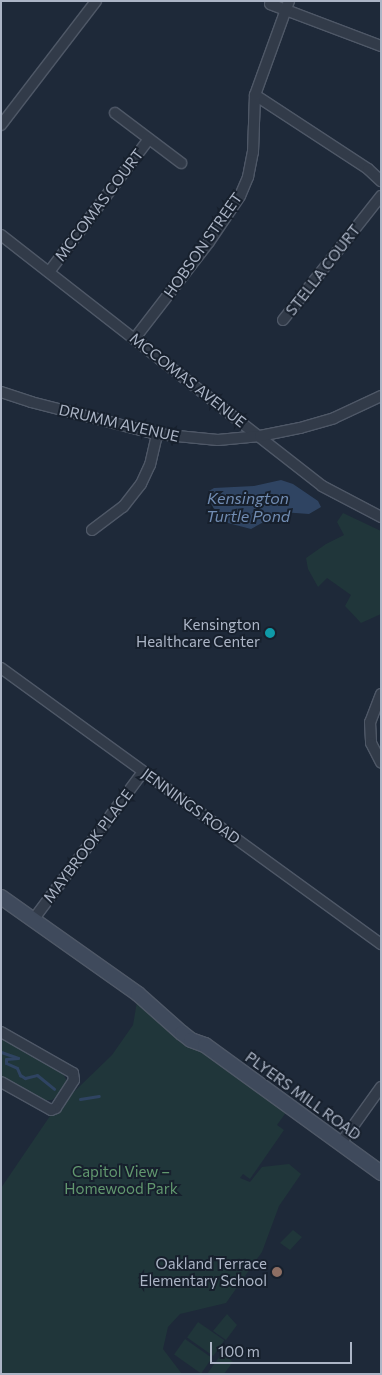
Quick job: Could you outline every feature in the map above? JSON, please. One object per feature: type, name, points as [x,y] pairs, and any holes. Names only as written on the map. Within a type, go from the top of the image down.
[{"type":"street","points":[[1,125],[96,1]]},
{"type":"street","points":[[270,4],[288,6],[381,46]]},
{"type":"street","name":"HOBSON STREET","points":[[135,338],[209,242],[240,196],[248,177],[253,152],[255,95],[288,6]]},
{"type":"street","points":[[255,95],[368,169],[381,181]]},
{"type":"street","name":"MCCOMAS COURT","points":[[115,113],[182,163]]},
{"type":"street","name":"MCCOMAS COURT","points":[[49,272],[149,138]]},
{"type":"street","name":"STELLA COURT","points":[[283,320],[381,196]]},
{"type":"street","name":"MCCOMAS AVENUE","points":[[1,234],[322,486],[381,517]]},
{"type":"street","name":"DRUMM AVENUE","points":[[1,392],[30,402],[157,434],[209,440],[260,436],[334,418],[381,396]]},
{"type":"street","points":[[92,530],[123,507],[141,484],[150,465],[157,434]]},
{"type":"street","name":"JENNINGS ROAD","points":[[1,668],[381,944]]},
{"type":"street","points":[[381,694],[370,722],[371,743],[381,763]]},
{"type":"street","name":"MAYBROOK PLACE","points":[[33,920],[143,772]]},
{"type":"street","name":"PLYERS MILL ROAD","points":[[1,897],[138,994],[164,1015],[186,1026],[205,1045],[381,1173]]},
{"type":"street","points":[[1,1032],[72,1073],[74,1080],[56,1108],[51,1110],[1,1082]]},
{"type":"street","points":[[341,1143],[381,1088]]},
{"type":"green space","points":[[343,513],[381,531],[381,614],[361,623],[345,606],[351,595],[327,578],[318,587],[308,569],[306,558],[326,544],[344,535],[337,522]]},
{"type":"green space","name":"Capitol View – Homewood Park","points":[[138,996],[290,1107],[277,1125],[284,1130],[250,1179],[243,1174],[240,1178],[250,1182],[262,1167],[289,1164],[301,1174],[279,1206],[262,1252],[226,1303],[180,1314],[168,1327],[163,1349],[182,1374],[1,1374],[1,1188],[52,1113],[112,1055],[133,1025]]},
{"type":"green space","points":[[1,1038],[62,1072],[67,1081],[56,1097],[52,1100],[42,1100],[1,1078]]},
{"type":"green space","points":[[293,1230],[302,1237],[290,1250],[280,1243]]},
{"type":"green space","points":[[227,1314],[237,1325],[226,1340],[213,1331]]},
{"type":"green space","points":[[198,1322],[224,1340],[213,1356],[187,1338]]},
{"type":"green space","points":[[185,1339],[212,1358],[201,1373],[174,1355]]},
{"type":"green space","points":[[222,1353],[233,1362],[224,1374],[207,1374]]},
{"type":"water","name":"Kensington Turtle Pond","points":[[281,480],[293,484],[318,501],[321,507],[309,514],[282,512],[251,529],[228,523],[207,501],[209,491],[214,488],[254,486]]},
{"type":"waterway","points":[[1,1052],[18,1058],[6,1059],[6,1063],[17,1068],[20,1075],[25,1078],[37,1075],[54,1089]]},
{"type":"waterway","points":[[80,1099],[99,1096]]},
{"type":"place","name":"Kensington Healthcare Center","points":[[270,633]]},
{"type":"place","name":"Oakland Terrace Elementary School","points":[[277,1272]]}]
